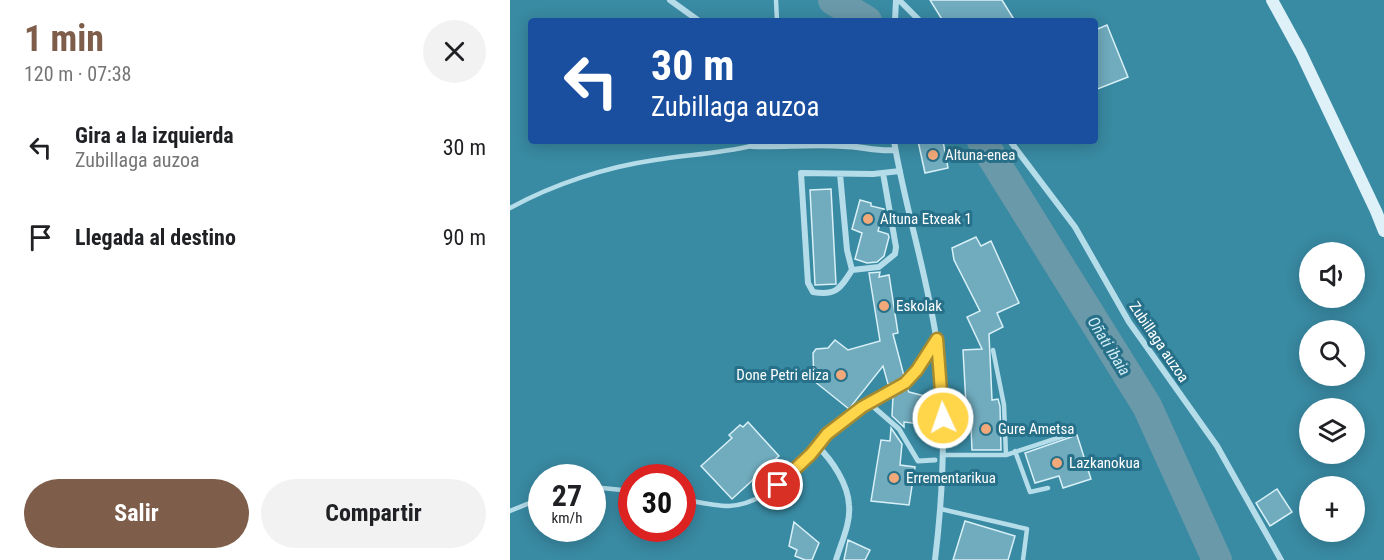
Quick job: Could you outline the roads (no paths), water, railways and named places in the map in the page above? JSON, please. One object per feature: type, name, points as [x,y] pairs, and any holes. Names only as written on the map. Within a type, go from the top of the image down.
[{"type":"main road","points":[[1272,0],[1301,53],[1384,231]]},
{"type":"street","points":[[670,0],[695,18]]},
{"type":"street","points":[[895,18],[898,0]]},
{"type":"street","points":[[898,0],[917,18]]},
{"type":"street","points":[[751,144],[822,145],[895,150]]},
{"type":"street","points":[[894,144],[937,339],[942,388],[941,509],[935,560]]},
{"type":"street","name":"Zubillaga auzoa","points":[[1012,144],[1075,227],[1129,322],[1216,446],[1281,560]]},
{"type":"street","points":[[840,174],[847,250],[852,270],[842,285],[828,294],[813,292],[808,284],[801,173],[900,171]]},
{"type":"street","points":[[852,270],[879,267],[895,254],[896,247],[883,173]]},
{"type":"street","points":[[836,560],[848,520],[849,504],[837,472],[818,447],[827,434],[869,403],[905,383],[917,370],[937,339]]},
{"type":"street","points":[[869,403],[899,429],[918,461],[935,460]]},
{"type":"lane","points":[[776,0],[777,18]]},
{"type":"lane","points":[[510,208],[557,186],[598,174],[654,160],[751,144]]},
{"type":"lane","points":[[993,350],[1004,405],[1006,454]]},
{"type":"lane","points":[[943,455],[1006,454],[1064,436]]},
{"type":"lane","points":[[696,501],[727,506],[753,499],[778,485],[818,447]]},
{"type":"lane","points":[[1015,452],[1030,492],[1048,489]]},
{"type":"lane","points":[[510,512],[528,504]]},
{"type":"lane","points":[[941,509],[1027,529],[1023,560]]},
{"type":"waterway","name":"Oñati ibaia","points":[[833,0],[862,18]]},
{"type":"waterway","name":"Oñati ibaia","points":[[984,144],[1147,406],[1217,560]]},
{"type":"place","name":"Altuna-enea","points":[[933,155]]},
{"type":"place","name":"Altuna Etxeak 1","points":[[868,219]]},
{"type":"place","name":"Eskolak","points":[[884,306]]},
{"type":"place","name":"Done Petri eliza","points":[[841,375]]},
{"type":"place","name":"Gure Ametsa","points":[[986,429]]},
{"type":"place","name":"Lazkanokua","points":[[1057,463]]},
{"type":"place","name":"Errementarikua","points":[[894,478]]}]
